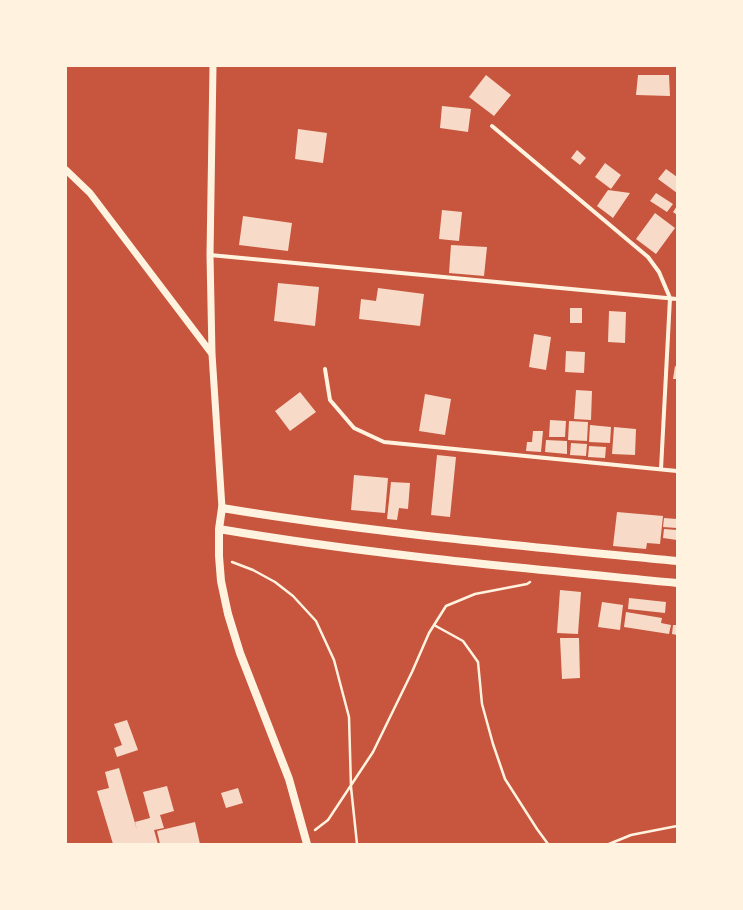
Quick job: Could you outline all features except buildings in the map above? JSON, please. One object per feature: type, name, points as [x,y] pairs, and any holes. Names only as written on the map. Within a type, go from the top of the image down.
[{"type":"main road","points":[[306,840],[289,779],[240,653],[228,614],[221,582],[219,556],[219,529],[222,508],[296,520],[449,539],[677,561]]},
{"type":"main road","points":[[219,529],[277,539],[454,561],[677,583]]},
{"type":"street","points":[[213,66],[210,254],[212,354],[222,508]]},
{"type":"street","points":[[492,126],[648,257],[658,272],[670,298],[661,469]]},
{"type":"street","points":[[66,170],[90,193],[212,354]]},
{"type":"street","points":[[210,254],[677,299]]},
{"type":"street","points":[[325,369],[330,400],[354,428],[384,442],[677,471]]},
{"type":"path","points":[[219,556],[253,570],[275,582],[293,596],[316,621],[334,660],[348,717],[351,787],[357,844]]},
{"type":"path","points":[[306,840],[328,820],[373,752],[429,634],[446,606],[475,594],[527,584],[547,570]]},
{"type":"path","points":[[434,625],[463,641],[478,662],[482,704],[493,744],[506,779],[548,844]]},
{"type":"path","points":[[609,844],[631,835],[677,826]]}]
